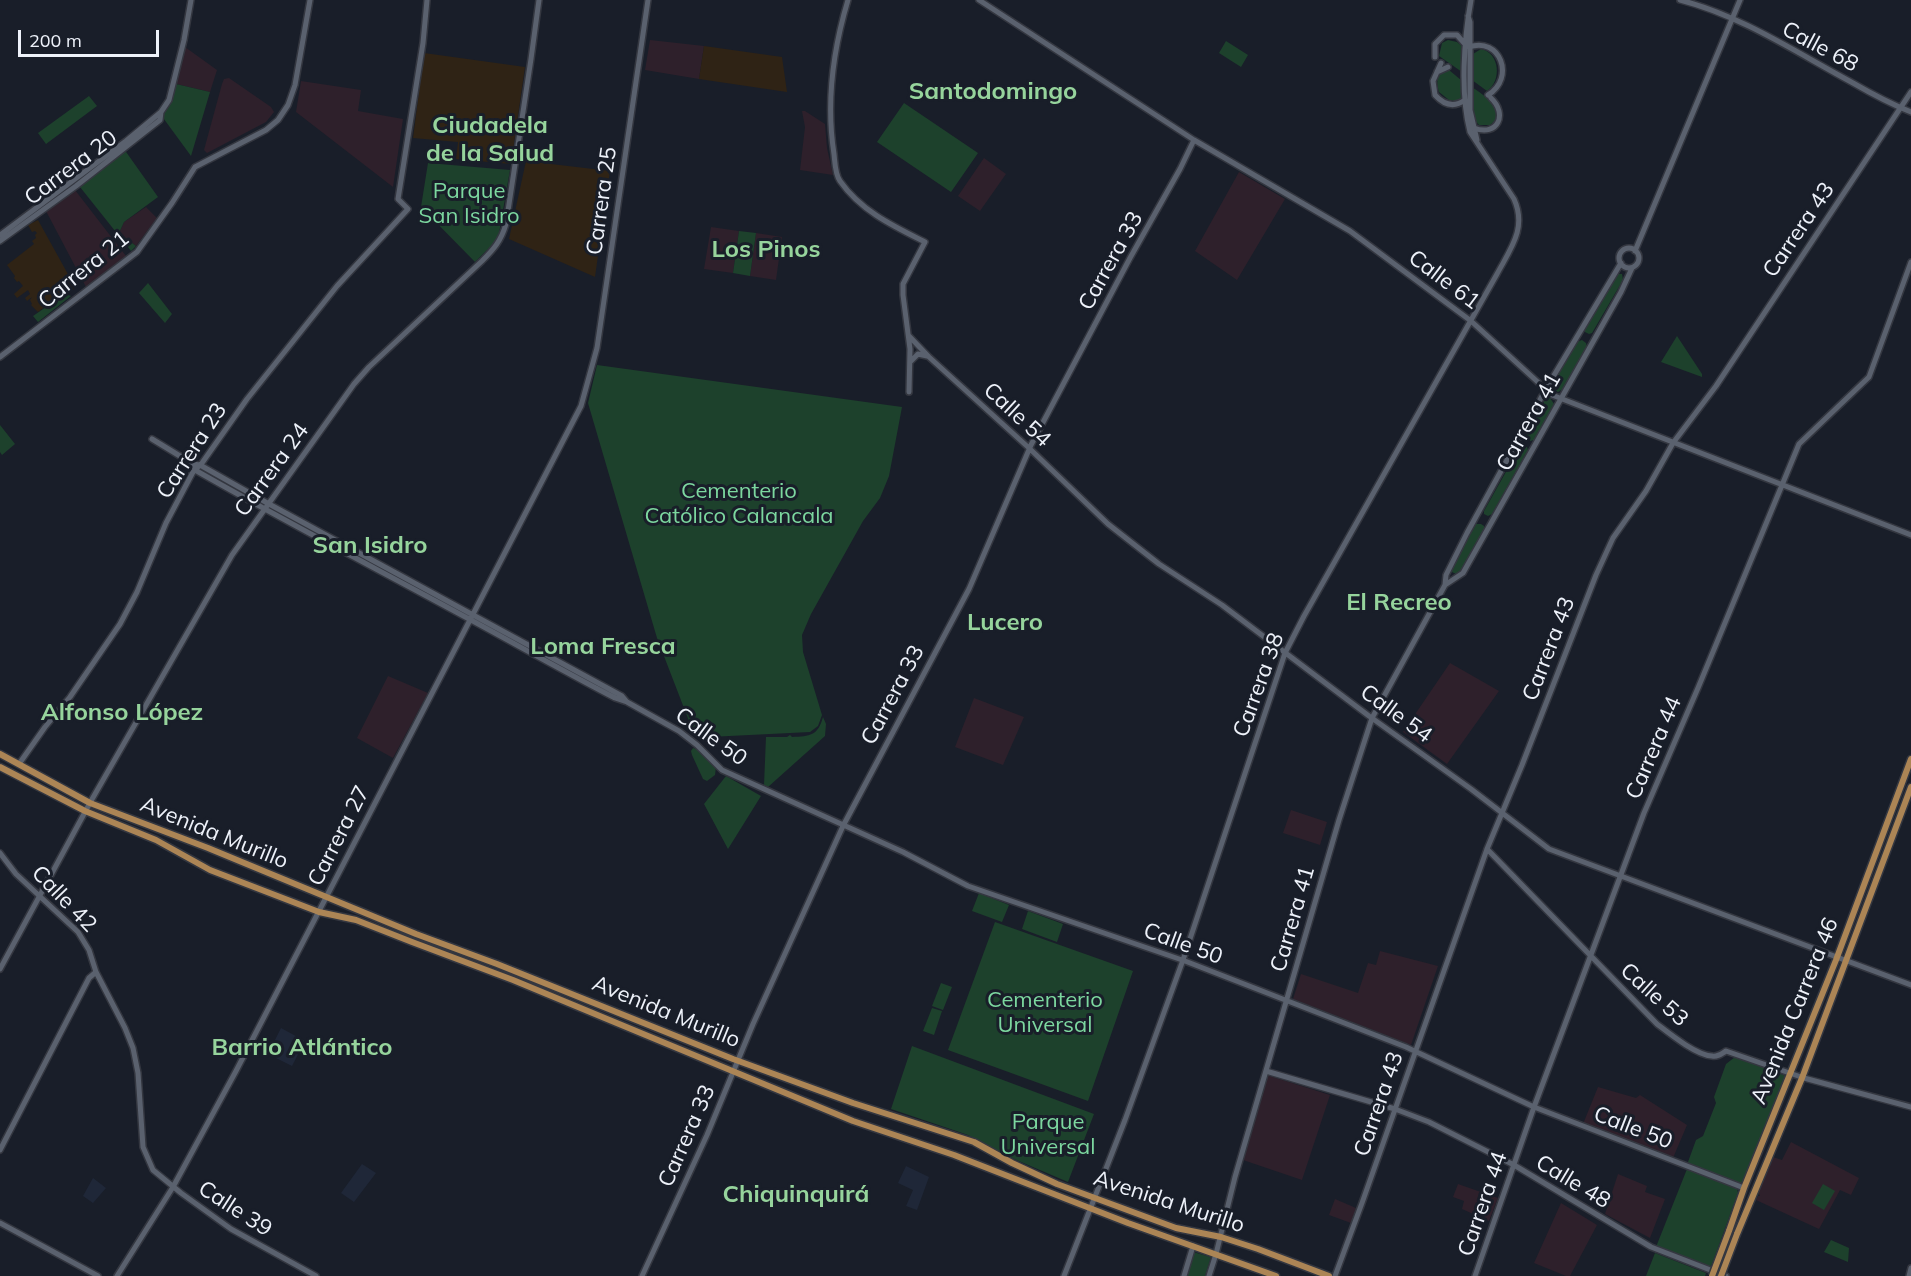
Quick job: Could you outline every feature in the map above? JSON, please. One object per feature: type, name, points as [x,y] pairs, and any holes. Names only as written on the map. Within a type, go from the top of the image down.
[{"type":"main road","name":"Avenida Murillo","points":[[2,754],[90,803],[738,1061],[853,1103],[974,1142],[1030,1172],[1176,1228],[1221,1237],[1329,1276]]},
{"type":"main road","name":"Avenida Carrera 46","points":[[1712,1276],[1744,1188],[1837,957],[1911,759]]},
{"type":"main road","name":"Avenida Murillo","points":[[0,766],[85,811],[156,840],[210,870],[320,912],[356,920],[443,953],[734,1070],[853,1121],[954,1155],[1276,1276]]},
{"type":"main road","name":"Avenida Carrera 46","points":[[1721,1276],[1802,1078],[1911,787]]},
{"type":"street","points":[[160,115],[169,100],[191,0]]},
{"type":"street","name":"Carrera 21","points":[[0,357],[137,252],[195,167],[266,130],[284,112],[295,85],[310,0]]},
{"type":"street","name":"Carrera 23","points":[[19,764],[70,697],[120,624],[137,592],[166,523],[196,466],[337,286],[408,209],[398,199],[427,0]]},
{"type":"street","name":"Carrera 24","points":[[0,969],[85,811],[232,555],[354,384],[369,367],[496,248],[501,239],[506,224],[530,69],[538,0]]},
{"type":"street","name":"Carrera 25","points":[[581,406],[597,348],[648,0]]},
{"type":"street","points":[[848,0],[832,76],[832,142],[837,176],[854,197],[874,215],[925,242],[903,284],[909,336],[909,392]]},
{"type":"street","name":"Calle 61","points":[[979,0],[1194,140],[1350,231],[1471,321],[1545,390],[1560,399],[1911,535]]},
{"type":"street","name":"Carrera 38","points":[[1064,1276],[1125,1120],[1183,960],[1285,653],[1515,240],[1520,217],[1514,199],[1470,132],[1467,49],[1470,0]]},
{"type":"street","name":"Calle 68","points":[[1680,0],[1733,18],[1911,112]]},
{"type":"street","points":[[1635,251],[1740,0]]},
{"type":"street","points":[[1435,57],[1435,44],[1444,35],[1457,35],[1467,49],[1474,45],[1486,46],[1496,53],[1503,70],[1501,82],[1489,96],[1499,107],[1498,122],[1493,128],[1485,130],[1474,128]]},
{"type":"street","points":[[1441,63],[1432,86],[1435,95],[1452,105],[1467,98]]},
{"type":"street","points":[[1437,72],[1448,67]]},
{"type":"street","name":"Carrera 43","points":[[1335,1276],[1487,849],[1596,575],[1613,538],[1646,491],[1673,443],[1716,386],[1911,92]]},
{"type":"street","name":"Carrera 38","points":[[1467,98],[1477,143]]},
{"type":"street","points":[[1500,113],[1509,111]]},
{"type":"street","name":"Carrera 20","points":[[0,235],[160,115]]},
{"type":"street","name":"Carrera 20","points":[[0,241],[93,173],[160,115]]},
{"type":"street","name":"Carrera 33","points":[[642,1276],[707,1135],[843,826],[969,589],[1029,448],[1194,140]]},
{"type":"street","points":[[1629,249],[1635,251],[1639,260],[1632,268],[1627,268],[1621,263],[1620,256],[1623,251],[1629,249]]},
{"type":"street","name":"Carrera 44","points":[[1475,1276],[1534,1107],[1644,813],[1798,444],[1869,377],[1911,262]]},
{"type":"street","name":"Carrera 41","points":[[1209,1276],[1286,1001],[1371,718],[1445,585],[1446,575],[1453,558],[1545,390],[1621,263]]},
{"type":"street","name":"Carrera 41","points":[[1445,585],[1463,573],[1621,292],[1632,268]]},
{"type":"street","name":"Calle 54","points":[[909,336],[928,357],[1115,530],[1159,564],[1222,605],[1549,849],[1911,985]]},
{"type":"street","points":[[910,362],[918,354],[928,357]]},
{"type":"street","name":"Carrera 27","points":[[117,1276],[173,1187],[320,912],[385,782],[581,406]]},
{"type":"street","name":"Calle 50","points":[[152,439],[265,510],[622,696],[627,702],[679,731],[722,770],[903,852],[968,886],[1183,960],[1415,1051],[1534,1107],[1744,1188]]},
{"type":"street","name":"Calle 50","points":[[196,466],[473,617]]},
{"type":"street","name":"Calle 53","points":[[1487,849],[1590,957],[1657,1024],[1678,1040],[1710,1056],[1718,1056],[1726,1051],[1802,1078],[1911,1107]]},
{"type":"street","name":"Calle 42","points":[[0,853],[16,874],[59,913],[84,940],[96,972],[131,1042],[138,1073],[141,1137],[146,1157]]},
{"type":"street","points":[[0,1150],[89,978],[96,972]]},
{"type":"street","name":"Calle 48","points":[[1266,1071],[1395,1109],[1430,1122],[1514,1165],[1651,1247],[1726,1276]]},
{"type":"street","name":"Calle 39","points":[[146,1157],[157,1174],[231,1229],[316,1276]]},
{"type":"street","points":[[0,1223],[98,1276]]},
{"type":"street","points":[[1184,1276],[1193,1246]]},
{"type":"street","points":[[1909,1276],[1911,1268]]},
{"type":"shaded area","points":[[650,40],[704,46],[699,79],[645,70]]},
{"type":"shaded area","points":[[704,46],[782,57],[787,92],[699,79]]},
{"type":"shaded area","points":[[185,47],[217,70],[210,92],[176,84]]},
{"type":"shaded area","points":[[424,53],[525,67],[511,164],[456,159],[458,142],[413,138]]},
{"type":"shaded area","points":[[229,78],[271,107],[274,112],[266,122],[207,153],[204,150],[222,84],[224,79]]},
{"type":"shaded area","points":[[301,81],[361,90],[358,111],[403,119],[393,187],[296,112]]},
{"type":"shaded area","points":[[802,111],[825,124],[833,175],[800,170],[805,127]]},
{"type":"shaded area","points":[[984,158],[1006,174],[980,211],[958,196]]},
{"type":"shaded area","points":[[526,161],[610,171],[595,277],[509,239]]},
{"type":"shaded area","points":[[1239,172],[1285,199],[1237,280],[1195,251]]},
{"type":"shaded area","points":[[75,190],[126,256],[86,287],[46,211]]},
{"type":"shaded area","points":[[146,207],[157,218],[136,246],[119,233],[124,222]]},
{"type":"shaded area","points":[[38,220],[74,289],[68,294],[65,291],[38,312],[31,305],[32,297],[27,301],[25,298],[30,294],[28,290],[17,298],[14,294],[23,286],[19,281],[17,282],[7,265],[34,244],[32,241],[36,238],[37,233],[32,232],[28,225]]},
{"type":"shaded area","points":[[711,227],[739,231],[733,273],[704,269]]},
{"type":"shaded area","points":[[756,233],[782,237],[776,280],[750,276]]},
{"type":"shaded area","points":[[1450,663],[1499,691],[1447,764],[1403,732]]},
{"type":"shaded area","points":[[388,676],[428,693],[393,758],[357,738]]},
{"type":"shaded area","points":[[974,698],[1024,717],[1003,765],[955,747]]},
{"type":"shaded area","points":[[1291,810],[1327,822],[1320,845],[1283,833]]},
{"type":"shaded area","points":[[1380,951],[1438,966],[1411,1045],[1293,999],[1301,974],[1358,993],[1368,963],[1376,965]]},
{"type":"shaded area","points":[[281,1028],[305,1041],[292,1066],[268,1054]]},
{"type":"shaded area","points":[[1267,1075],[1330,1095],[1302,1180],[1243,1160]]},
{"type":"shaded area","points":[[1598,1087],[1636,1098],[1640,1095],[1687,1125],[1673,1158],[1583,1124]]},
{"type":"shaded area","points":[[1791,1142],[1859,1178],[1851,1195],[1840,1190],[1819,1229],[1756,1200],[1760,1196],[1758,1192],[1773,1157],[1782,1160]]},
{"type":"shaded area","points":[[362,1164],[376,1173],[354,1202],[341,1193]]},
{"type":"shaded area","points":[[906,1166],[929,1177],[917,1210],[906,1206],[913,1190],[898,1183]]},
{"type":"shaded area","points":[[1618,1174],[1647,1186],[1645,1192],[1665,1199],[1650,1238],[1605,1214]]},
{"type":"shaded area","points":[[93,1178],[106,1188],[93,1203],[83,1196]]},
{"type":"shaded area","points":[[1458,1184],[1498,1198],[1489,1221],[1462,1209],[1464,1201],[1453,1197]]},
{"type":"shaded area","points":[[1335,1199],[1356,1208],[1351,1223],[1329,1215]]},
{"type":"shaded area","points":[[1561,1203],[1597,1225],[1570,1276],[1534,1263]]},
{"type":"green space","points":[[1448,40],[1462,46],[1462,72],[1439,56],[1442,43]]},
{"type":"green space","points":[[1226,41],[1248,55],[1241,67],[1219,53]]},
{"type":"green space","points":[[1481,49],[1492,56],[1497,68],[1495,81],[1487,91],[1472,80],[1473,54]]},
{"type":"green space","points":[[1445,70],[1449,70],[1461,80],[1462,98],[1458,102],[1449,100],[1439,92],[1438,77]]},
{"type":"green space","points":[[176,84],[210,92],[191,156],[161,115],[168,107]]},
{"type":"green space","points":[[1472,87],[1489,99],[1497,109],[1496,119],[1490,125],[1479,125],[1474,119]]},
{"type":"green space","points":[[89,96],[97,106],[46,144],[38,133]]},
{"type":"green space","points":[[904,103],[978,153],[951,192],[877,142]]},
{"type":"green space","points":[[124,149],[158,197],[124,222],[119,233],[136,246],[131,251],[80,187]]},
{"type":"green space","name":"Parque San Isidro","points":[[428,163],[510,170],[498,239],[475,262],[421,207]]},
{"type":"green space","points":[[739,231],[756,233],[750,276],[733,273]]},
{"type":"green space","points":[[1617,274],[1622,274],[1623,280],[1592,333],[1585,332],[1585,328]]},
{"type":"green space","points":[[148,283],[172,314],[165,323],[139,293]]},
{"type":"green space","points":[[65,294],[71,296],[38,322],[33,316]]},
{"type":"green space","points":[[1677,336],[1702,374],[1702,377],[1661,362]]},
{"type":"green space","points":[[1582,340],[1587,347],[1563,389],[1558,392],[1553,389],[1552,385],[1577,342]]},
{"type":"green space","name":"Cementerio Católico Calancala","points":[[597,365],[902,407],[889,476],[880,498],[863,521],[811,614],[802,635],[803,652],[822,715],[818,726],[810,732],[709,737],[695,732],[657,638],[588,403]]},
{"type":"green space","points":[[1546,398],[1550,398],[1554,404],[1534,440],[1530,441],[1526,435]]},
{"type":"green space","points":[[0,425],[15,444],[2,455],[0,452]]},
{"type":"green space","points":[[1521,445],[1527,447],[1528,450],[1492,514],[1488,516],[1484,514],[1484,511]]},
{"type":"green space","points":[[1476,524],[1484,526],[1484,530],[1461,571],[1456,574],[1451,568]]},
{"type":"green space","points":[[823,717],[826,724],[825,736],[768,787],[764,785],[766,737],[812,734],[819,728]]},
{"type":"green space","points":[[693,748],[716,767],[715,775],[707,781],[703,779],[692,755]]},
{"type":"green space","points":[[726,776],[761,796],[728,849],[704,804]]},
{"type":"green space","points":[[979,893],[1009,905],[1002,922],[972,911]]},
{"type":"green space","points":[[1028,911],[1063,924],[1057,942],[1022,929]]},
{"type":"green space","name":"Cementerio Universal","points":[[995,922],[1133,971],[1088,1101],[948,1050]]},
{"type":"green space","points":[[941,983],[952,987],[943,1010],[932,1006]]},
{"type":"green space","points":[[932,1008],[942,1011],[934,1035],[923,1031]]},
{"type":"green space","name":"Parque Universal","points":[[912,1046],[1094,1114],[1068,1182],[1014,1159],[968,1135],[891,1109]]},
{"type":"green space","points":[[1735,1057],[1789,1077],[1744,1180],[1740,1184],[1690,1166],[1688,1162],[1696,1140],[1703,1136],[1716,1103],[1714,1097],[1726,1064]]},
{"type":"green space","points":[[1687,1169],[1737,1188],[1738,1193],[1711,1267],[1656,1247]]},
{"type":"green space","points":[[1823,1184],[1835,1191],[1824,1210],[1812,1203]]},
{"type":"green space","points":[[1831,1240],[1849,1248],[1848,1262],[1824,1252]]},
{"type":"green space","points":[[1193,1252],[1211,1257],[1205,1276],[1186,1276]]},
{"type":"green space","points":[[1655,1253],[1706,1273],[1705,1276],[1646,1276]]},
{"type":"district","name":"Santodomingo","points":[[993,92]]},
{"type":"district","name":"Ciudadela de la Salud","points":[[490,140]]},
{"type":"district","name":"Los Pinos","points":[[766,250]]},
{"type":"district","name":"San Isidro","points":[[370,546]]},
{"type":"district","name":"El Recreo","points":[[1399,603]]},
{"type":"district","name":"Lucero","points":[[1005,623]]},
{"type":"district","name":"Loma Fresca","points":[[603,647]]},
{"type":"district","name":"Alfonso López","points":[[122,713]]},
{"type":"district","name":"Barrio Atlántico","points":[[302,1048]]},
{"type":"district","name":"Chiquinquirá","points":[[796,1195]]}]
